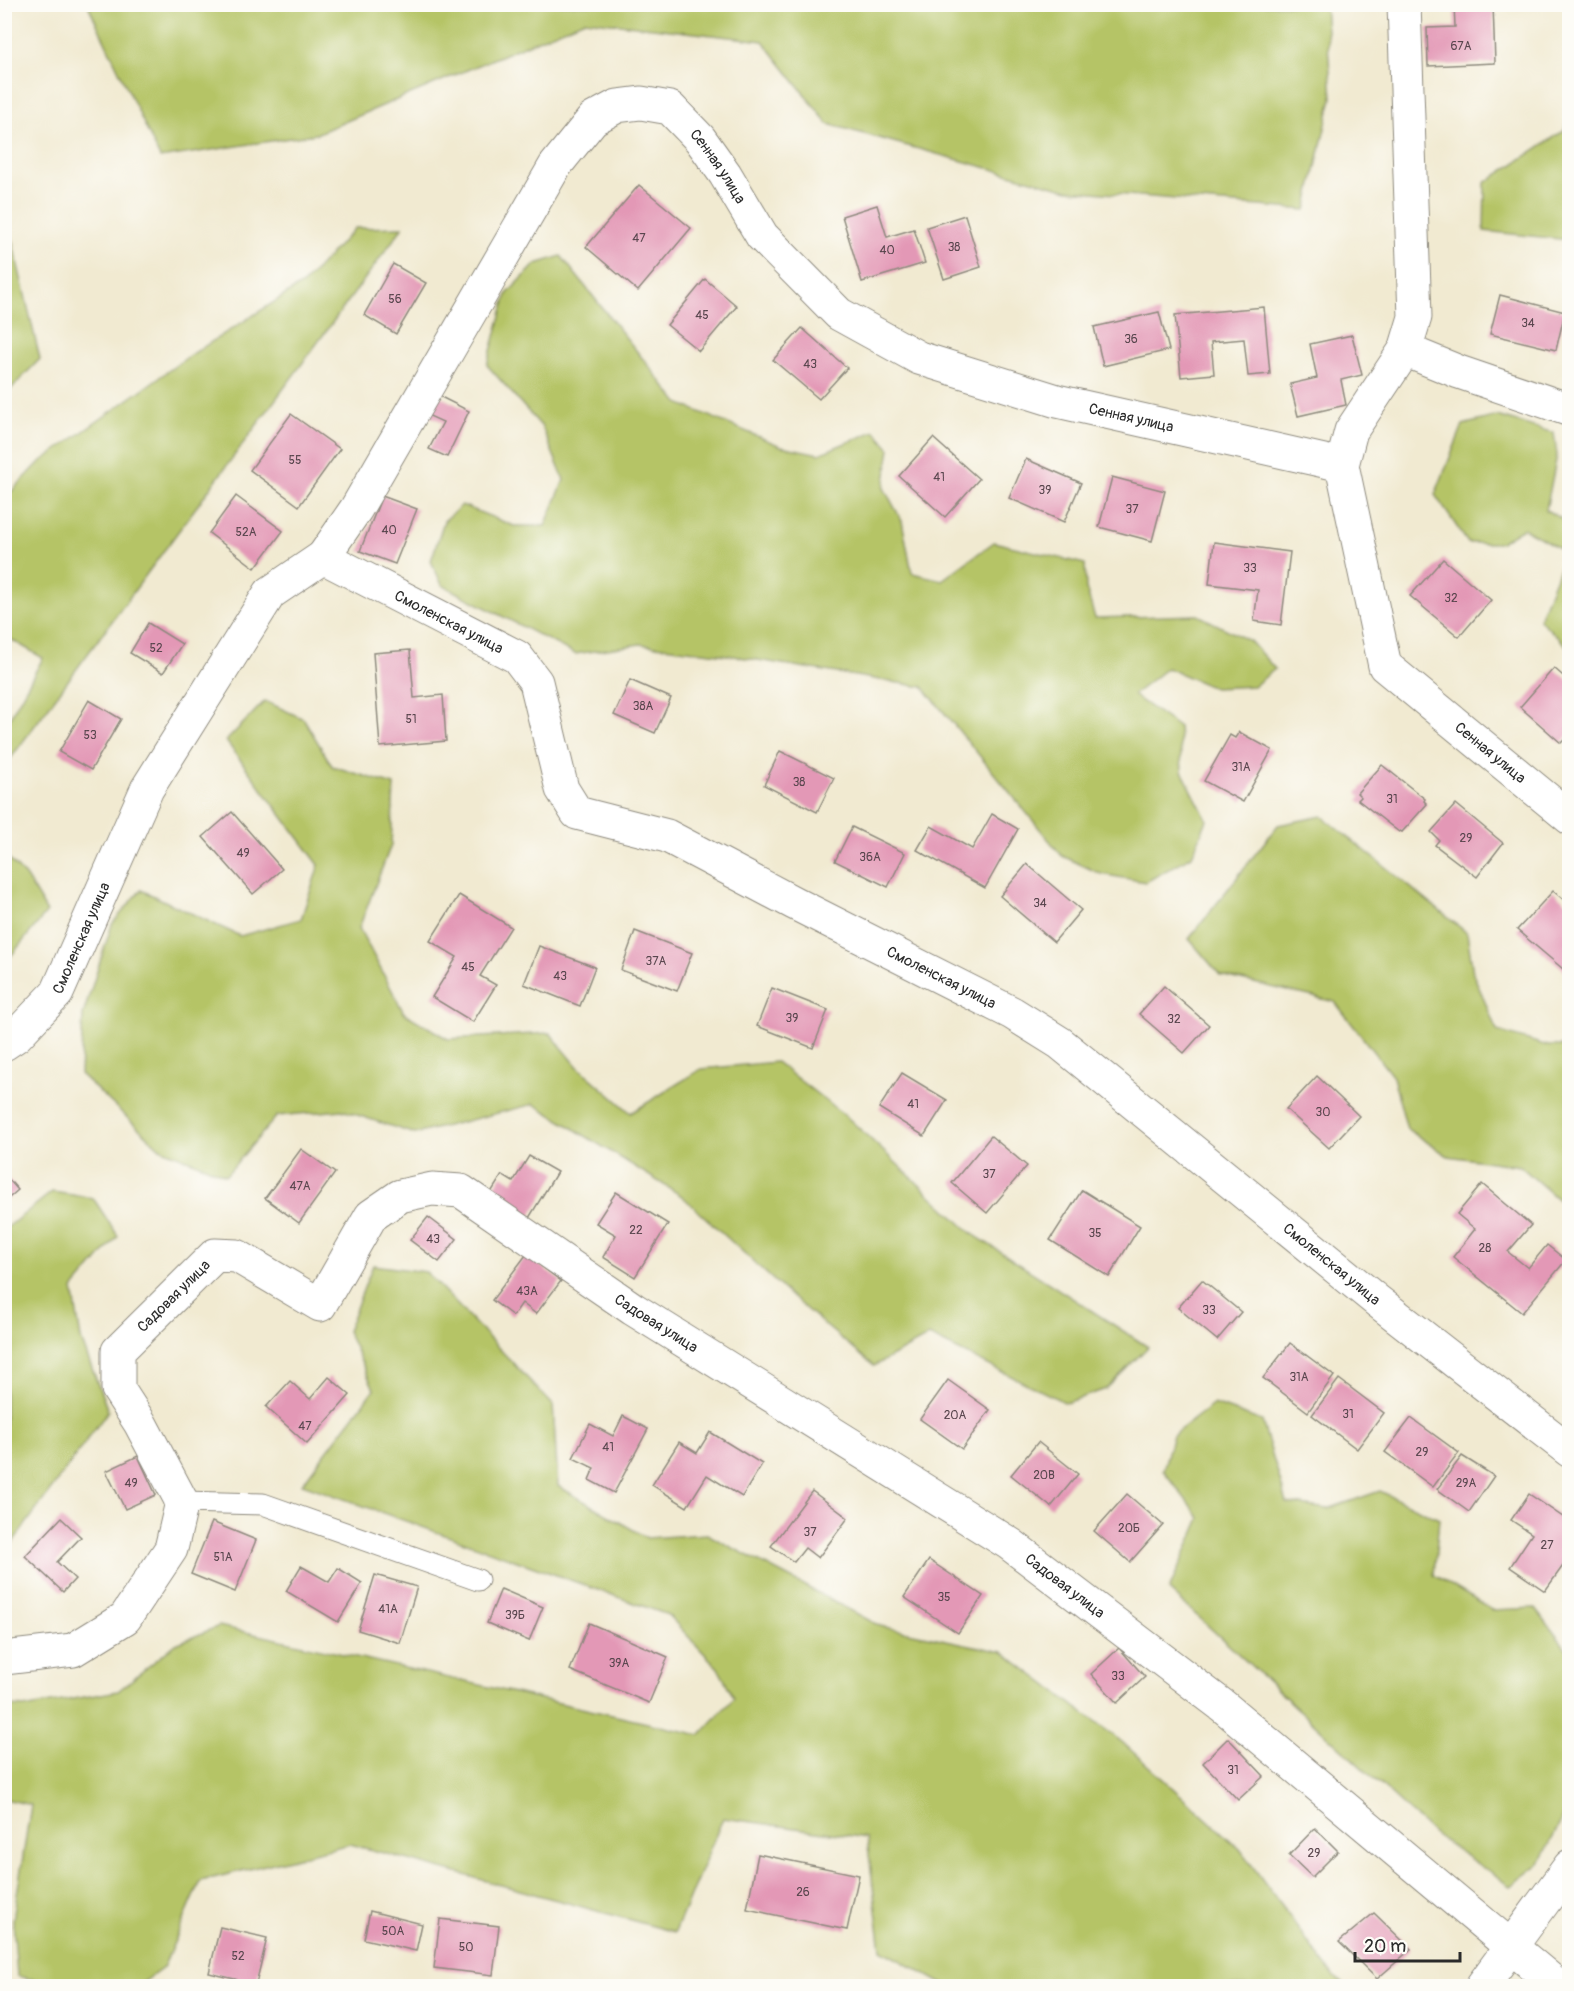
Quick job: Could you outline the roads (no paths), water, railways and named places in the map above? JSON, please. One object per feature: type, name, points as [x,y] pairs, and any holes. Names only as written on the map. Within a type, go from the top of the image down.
[{"type":"street","points":[[1342,465],[1351,431],[1405,350],[1415,316],[1404,4]]},
{"type":"street","name":"Сенная улица","points":[[592,119],[617,106],[641,103],[669,108],[706,148],[725,174],[762,236],[839,314],[919,358],[1057,401],[1342,465],[1385,666],[1569,818]]},
{"type":"street","name":"Смоленская улица","points":[[4,1044],[16,1036],[57,993],[147,789],[270,593],[323,557],[356,510],[555,166],[592,119]]},
{"type":"street","points":[[1405,350],[1459,372],[1569,410]]},
{"type":"street","name":"Смоленская улица","points":[[323,557],[517,657],[536,682],[562,789],[577,813],[667,836],[1012,1013],[1060,1042],[1376,1300],[1569,1451]]},
{"type":"street","name":"Садовая улица","points":[[182,1502],[140,1423],[118,1389],[118,1351],[215,1255],[237,1256],[320,1305],[371,1216],[400,1196],[432,1189],[461,1191],[633,1309],[1010,1544],[1223,1706],[1558,1986]]},
{"type":"street","points":[[4,1658],[73,1650],[125,1618],[171,1549],[182,1502]]},
{"type":"street","points":[[1482,1986],[1512,1948],[1569,1866]]},
{"type":"lane","points":[[182,1502],[263,1504],[478,1580]]}]
